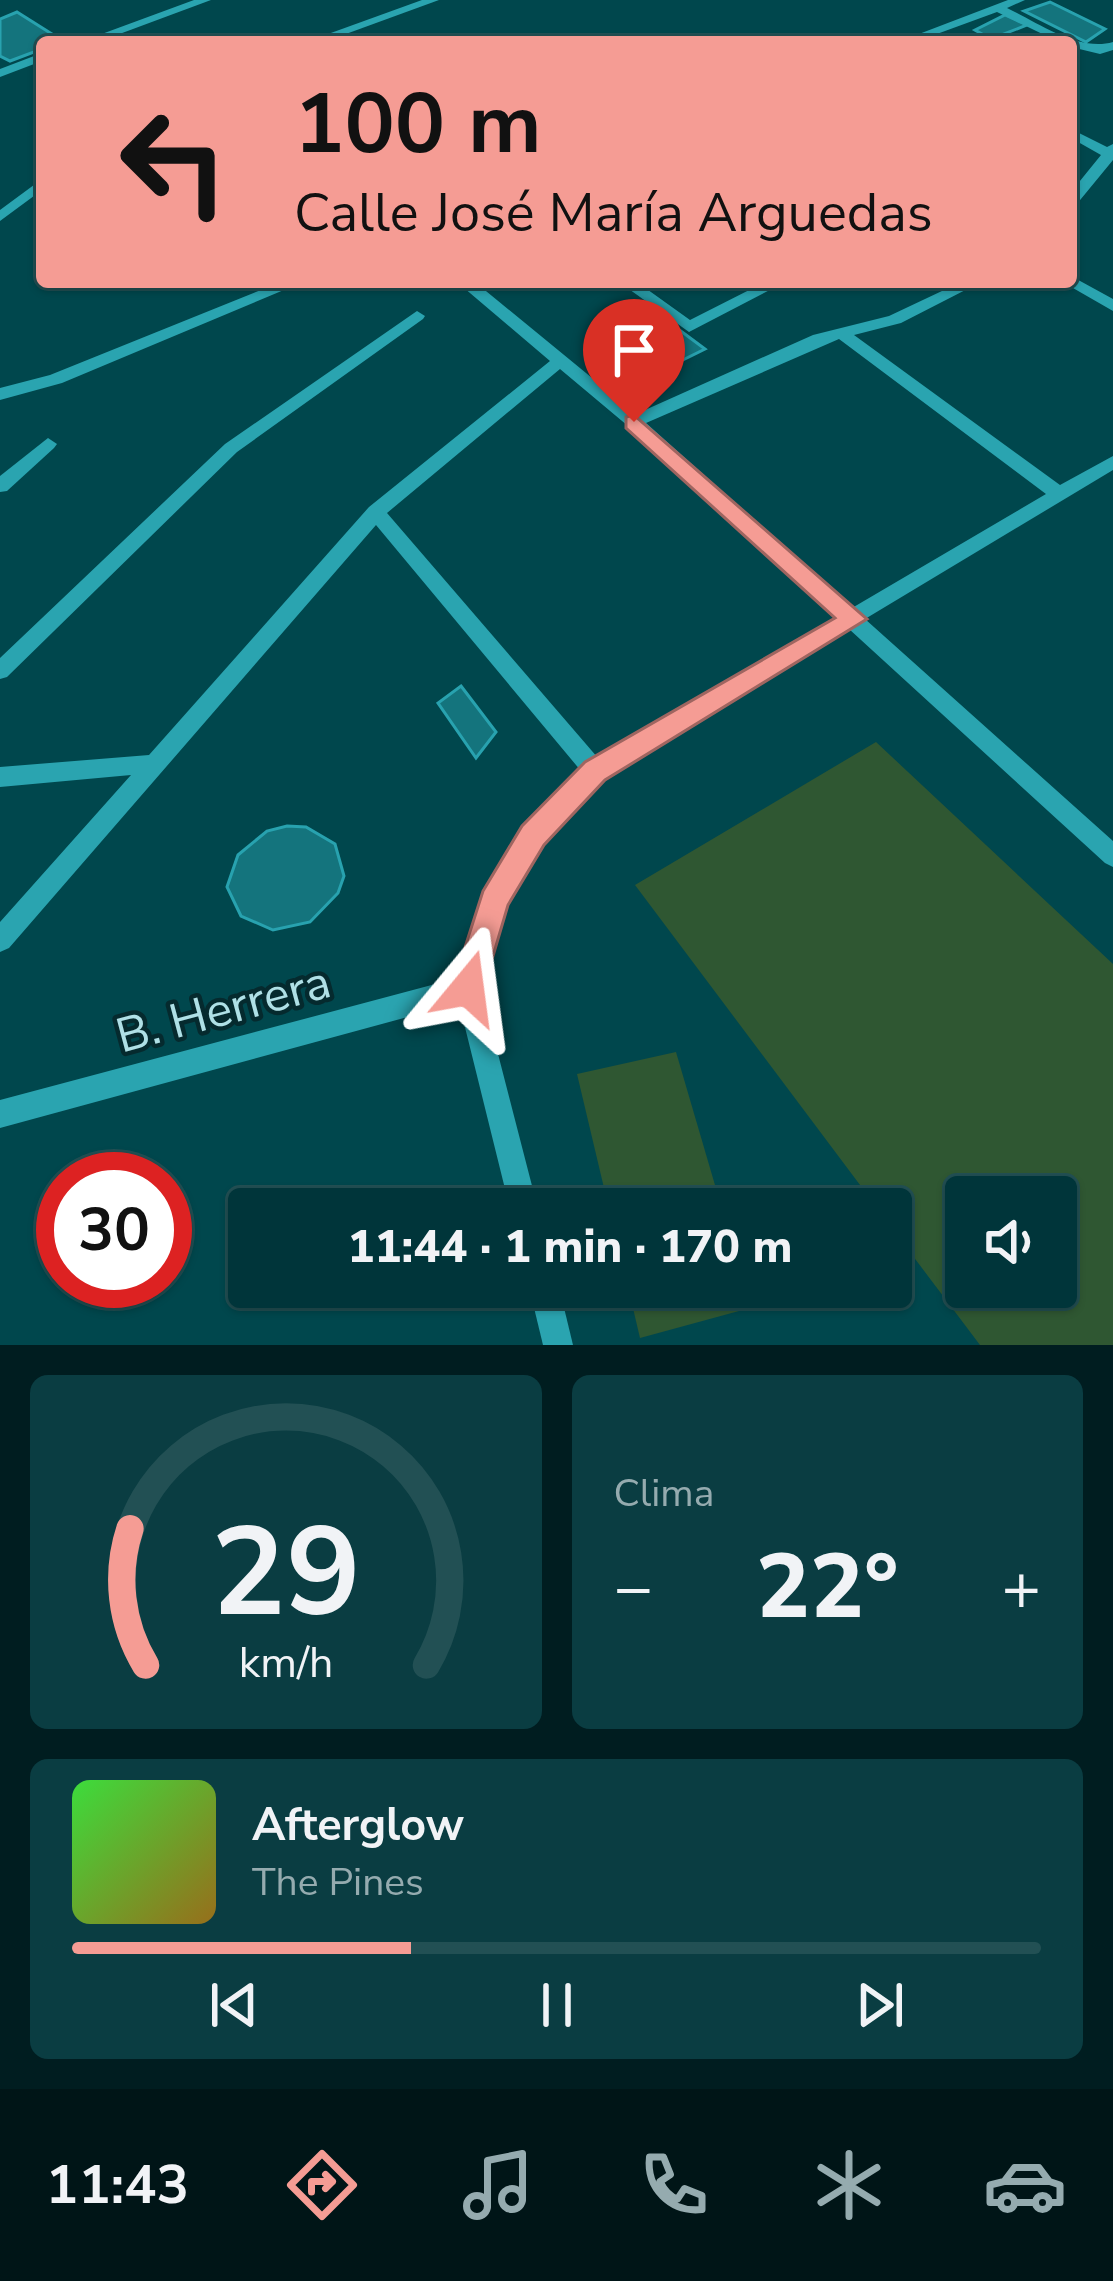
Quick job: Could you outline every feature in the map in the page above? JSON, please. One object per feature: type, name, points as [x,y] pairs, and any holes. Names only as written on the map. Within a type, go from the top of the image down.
[{"type":"street","points":[[103,36],[205,0]]},
{"type":"street","points":[[328,36],[433,0]]},
{"type":"street","points":[[920,36],[1019,0]]},
{"type":"street","points":[[997,8],[1057,36]]},
{"type":"street","points":[[1077,44],[1100,50],[1113,46]]},
{"type":"street","points":[[0,73],[36,60]]},
{"type":"street","points":[[1077,137],[1112,153],[1077,195]]},
{"type":"street","points":[[0,217],[36,188]]},
{"type":"street","points":[[1077,285],[1113,306]]},
{"type":"street","points":[[0,394],[56,380],[280,288]]},
{"type":"street","points":[[473,288],[634,422],[1113,856]]},
{"type":"street","points":[[635,288],[689,327],[765,288]]},
{"type":"street","points":[[634,422],[819,339],[845,337],[960,288]]},
{"type":"street","points":[[0,671],[231,448],[417,316]]},
{"type":"street","points":[[845,337],[1060,494]]},
{"type":"street","points":[[0,940],[376,512],[562,359]]},
{"type":"street","points":[[0,486],[48,444]]},
{"type":"street","points":[[519,1188],[468,988],[494,901],[533,836],[595,771],[1113,462]]},
{"type":"street","points":[[376,512],[595,771]]},
{"type":"street","points":[[0,777],[153,764]]},
{"type":"street","name":"B. Herrera","points":[[0,1114],[468,988]]},
{"type":"street","points":[[549,1308],[558,1345]]},
{"type":"green space","points":[[876,742],[1113,964],[1113,1345],[980,1345],[952,1308],[1077,1308],[1077,1176],[945,1176],[945,1299],[912,1255],[912,1188],[862,1188],[635,885]]},
{"type":"green space","points":[[676,1052],[716,1188],[604,1188],[577,1074]]},
{"type":"green space","points":[[633,1308],[750,1308],[640,1338]]},
{"type":"building","points":[[1050,2],[1105,29],[1086,42],[1024,11]]},
{"type":"building","points":[[17,12],[55,36],[36,36],[36,51],[10,61],[0,56],[0,19]]},
{"type":"building","points":[[1005,15],[1027,25],[999,36],[975,30]]},
{"type":"building","points":[[670,323],[705,349],[640,381],[606,353]]},
{"type":"building","points":[[461,686],[496,732],[476,758],[438,703]]},
{"type":"building","points":[[306,827],[335,844],[344,876],[338,893],[310,922],[273,930],[241,916],[227,887],[238,855],[267,831]]},
{"type":"route","points":[[468,988],[494,901],[533,836],[595,771],[854,619],[634,422]]}]
